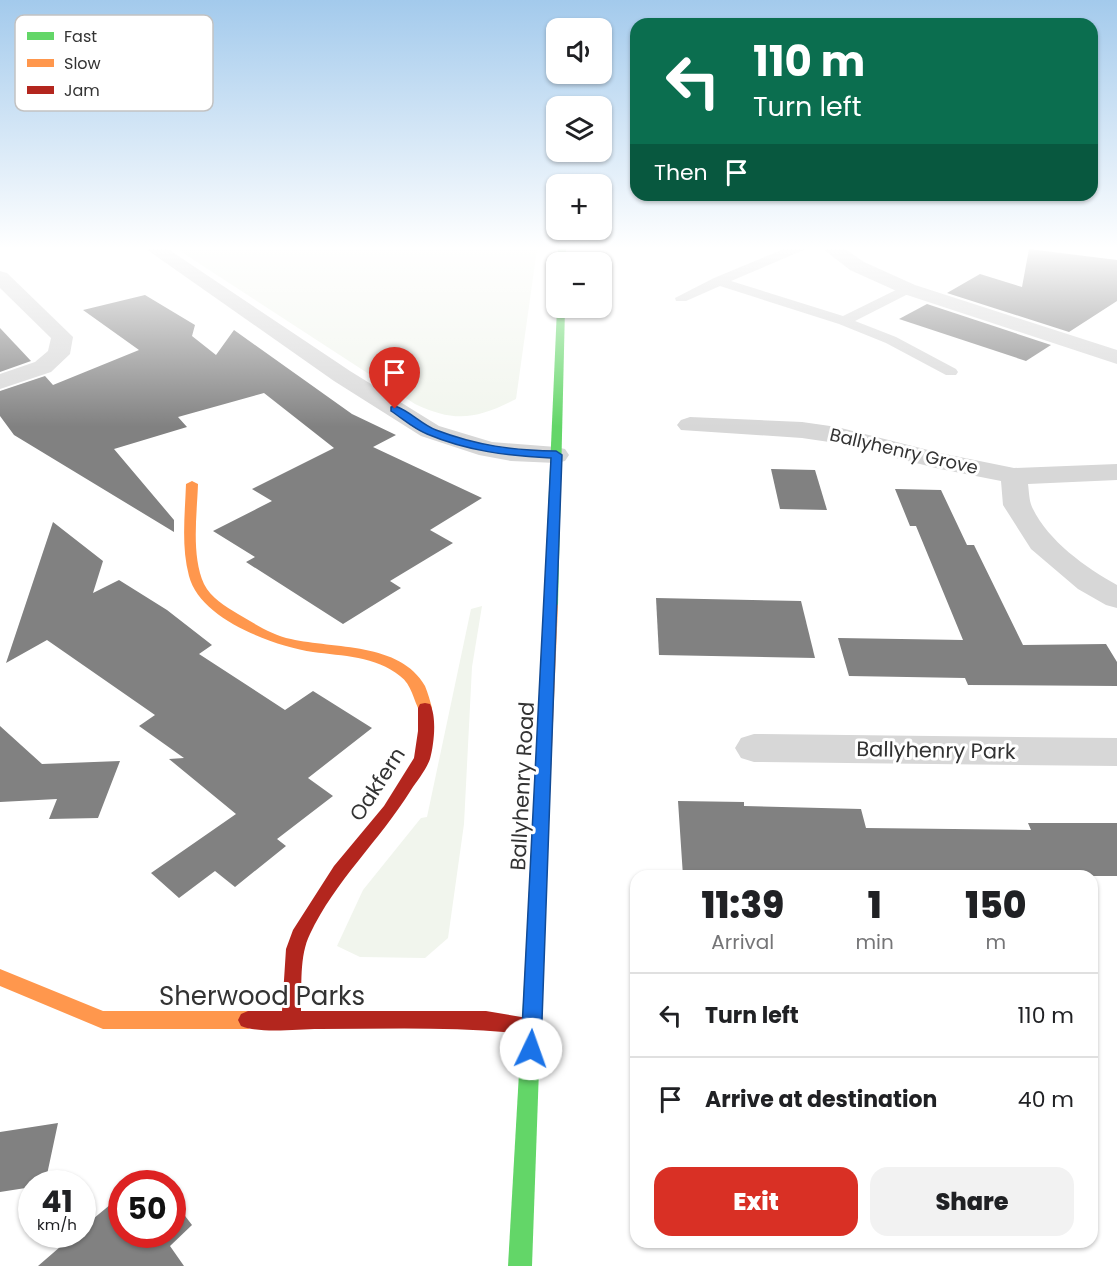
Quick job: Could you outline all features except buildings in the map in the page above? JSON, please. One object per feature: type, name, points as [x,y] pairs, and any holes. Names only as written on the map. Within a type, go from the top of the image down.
[{"type":"main road","name":"Ballyhenry Road","points":[[520,1266],[561,318]]},
{"type":"main road","name":"Oakfern","points":[[192,484],[191,534],[195,577],[210,603],[245,624],[290,644],[389,660],[410,674],[425,705],[426,730],[422,759],[390,810],[340,871],[302,930],[295,950],[291,1021]]},
{"type":"main road","name":"Sherwood Parks","points":[[0,977],[104,1020],[486,1020],[532,1026]]},
{"type":"street","points":[[0,382],[43,367],[59,354],[62,337],[32,308]]},
{"type":"street","points":[[242,308],[342,376],[430,431],[488,449],[511,453],[556,455]]},
{"type":"street","points":[[969,308],[1117,357]]},
{"type":"street","name":"Ballyhenry Grove","points":[[690,425],[802,430],[837,435],[940,461],[1014,476],[1117,472]]},
{"type":"street","points":[[1014,476],[1017,505],[1041,543],[1089,582],[1117,598]]},
{"type":"street","name":"Ballyhenry Park","points":[[754,748],[1117,752]]},
{"type":"lane","points":[[803,308],[891,340],[951,372]]},
{"type":"lane","points":[[844,321],[869,308]]},
{"type":"shaded area","points":[[268,308],[529,308],[516,399],[489,411],[466,416],[442,414],[415,404]]},
{"type":"shaded area","points":[[482,606],[472,667],[464,824],[448,938],[425,958],[360,957],[337,946],[363,890],[421,818],[427,817],[471,609]]},
{"type":"traffic: fast","points":[[551,605],[561,318]]},
{"type":"traffic: fast","points":[[520,1266],[533,985]]},
{"type":"traffic: slow","points":[[192,484],[191,553],[197,583],[209,599],[230,615],[277,639],[292,644],[373,657],[391,663],[407,673],[418,688],[425,708]]},
{"type":"traffic: slow","points":[[533,985],[551,605]]},
{"type":"traffic: slow","points":[[0,977],[103,1020],[248,1020]]},
{"type":"traffic: jam","points":[[291,1021],[295,949],[302,930],[340,871],[390,810],[422,759],[426,731],[425,708]]},
{"type":"traffic: jam","points":[[248,1020],[486,1020],[532,1026]]},
{"type":"route","points":[[395,409],[430,431],[488,449],[511,453],[556,455],[531,1049]]}]
